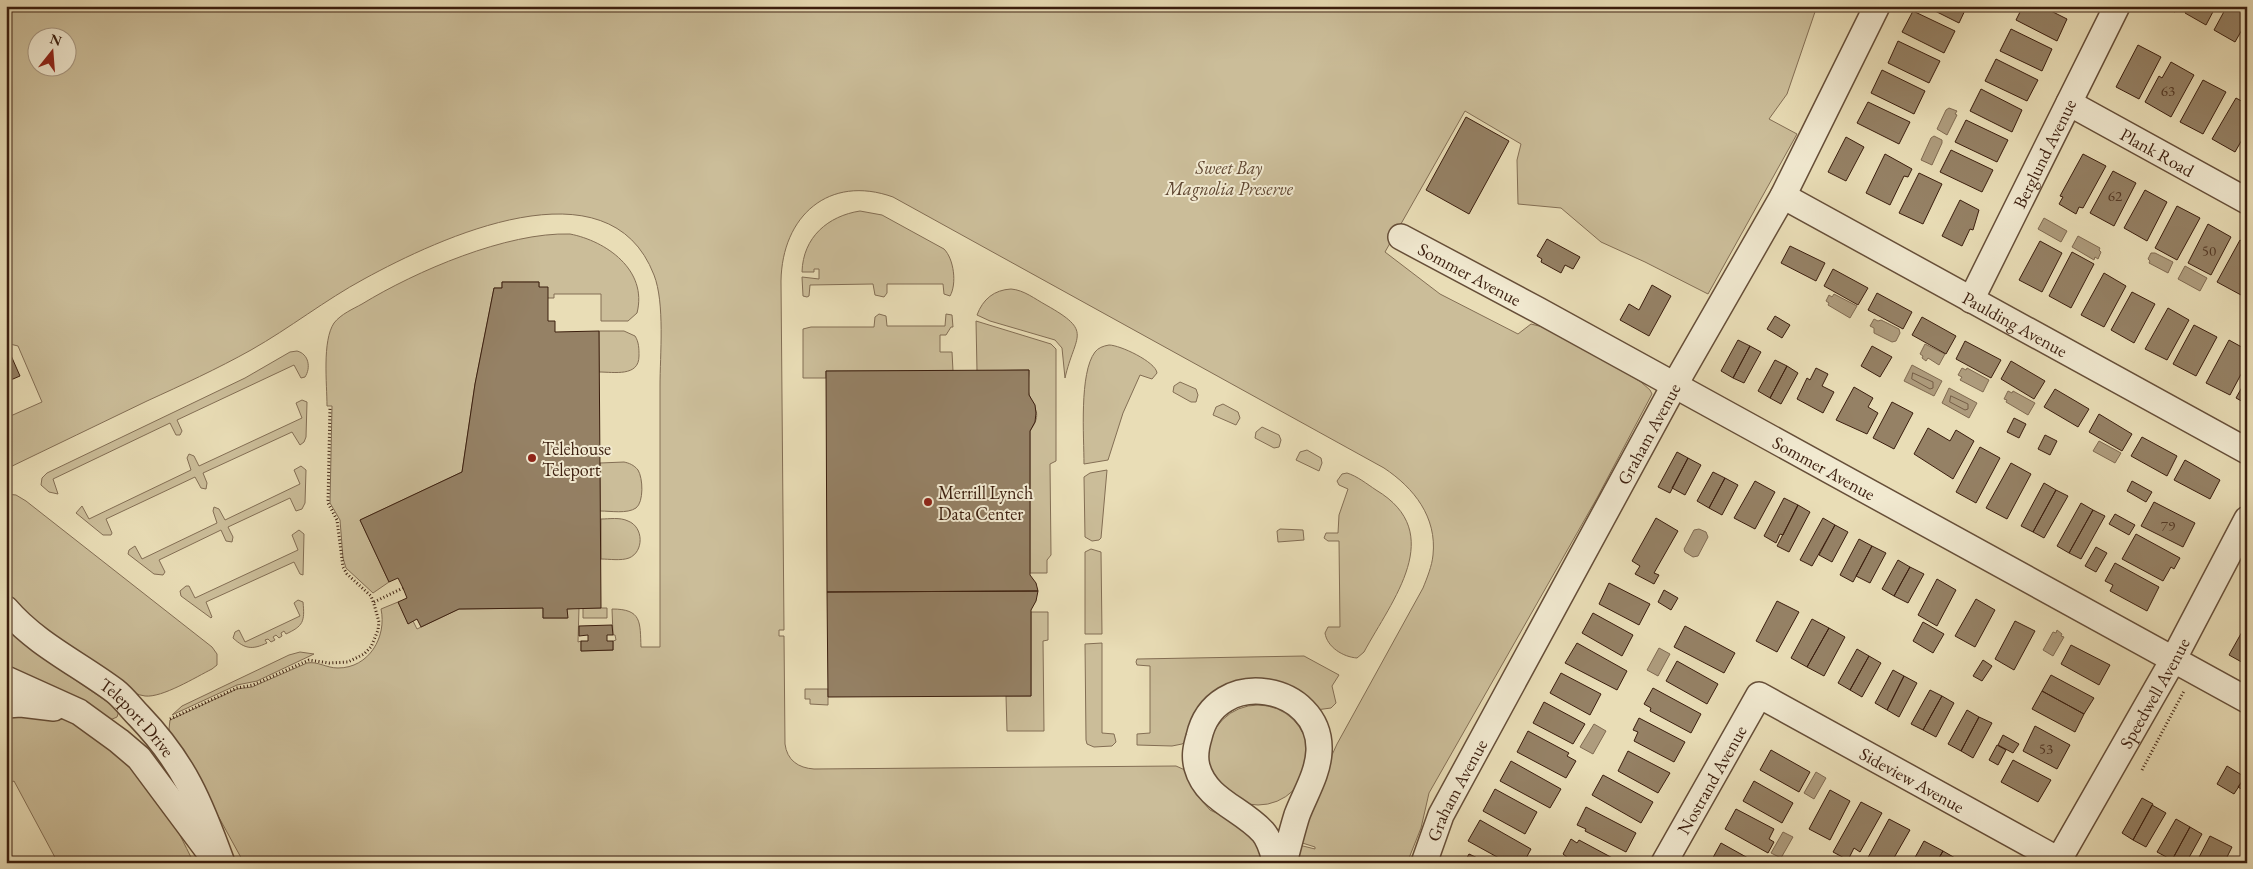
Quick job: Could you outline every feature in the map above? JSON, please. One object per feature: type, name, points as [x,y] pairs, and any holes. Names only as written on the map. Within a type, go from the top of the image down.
[{"type":"street","name":"Graham Avenue","points":[[1424,863],[1441,816],[1674,386],[1783,196],[1877,6]]},
{"type":"street","name":"Berglund Avenue","points":[[1971,300],[2117,6]]},
{"type":"street","name":"Plank Road","points":[[2069,103],[2247,201]]},
{"type":"street","name":"Paulding Avenue","points":[[1783,196],[2247,451]]},
{"type":"street","name":"Sommer Avenue","points":[[1401,237],[1538,310],[2247,700]]},
{"type":"street","name":"Speedwell Avenue","points":[[2060,862],[2173,660],[2247,519]]},
{"type":"street","name":"Teleport Drive","points":[[6,609],[60,656],[116,692],[147,725],[182,770],[202,806],[222,863]]},
{"type":"street","name":"Teleport Drive","points":[[6,679],[79,712],[120,741],[139,758],[217,863]]},
{"type":"street","points":[[1276,863],[1271,847],[1263,832],[1213,794],[1202,781],[1195,754],[1204,720],[1216,706],[1232,695],[1248,690],[1270,692],[1288,699],[1302,709],[1312,723],[1318,737],[1318,764],[1298,814],[1284,863]]},
{"type":"street","name":"Sideview Avenue","points":[[1759,695],[2060,862]]},
{"type":"street","name":"Nostrand Avenue","points":[[1664,863],[1759,695]]},
{"type":"street","name":"Teleport Drive","points":[[6,705],[50,707],[79,712]]},
{"type":"street","points":[[120,741],[147,725]]},
{"type":"path","points":[[147,725],[180,714],[237,688],[258,683],[310,660],[338,664],[357,659],[371,647],[379,622],[374,602],[371,596],[346,574],[342,568],[337,520],[328,503],[330,407]]},
{"type":"path","points":[[374,602],[403,588]]},
{"type":"path","points":[[2142,770],[2184,691]]},
{"type":"green space","name":"Sweet Bay Magnolia Preserve","points":[[6,6],[1817,6],[1787,94],[1769,119],[1797,134],[1708,294],[1601,242],[1561,208],[1518,204],[1517,160],[1521,144],[1465,111],[1385,252],[1440,294],[1518,334],[1531,324],[1555,330],[1641,382],[1652,394],[1597,498],[1429,793],[1421,828],[1407,863],[1291,863],[1295,844],[1315,849],[1315,847],[1296,841],[1326,780],[1332,755],[1337,744],[1423,588],[1432,563],[1433,541],[1431,528],[1427,516],[1414,494],[1384,468],[893,197],[870,191],[849,191],[830,196],[813,206],[800,220],[790,237],[783,258],[781,281],[784,630],[779,630],[779,636],[784,636],[785,744],[788,755],[798,765],[814,769],[1176,766],[1185,770],[1202,801],[1210,810],[1231,820],[1260,841],[1264,863],[244,863],[171,734],[169,729],[170,720],[237,689],[252,687],[307,663],[338,668],[349,667],[359,663],[367,657],[378,640],[382,620],[381,609],[398,602],[408,623],[413,621],[417,629],[459,609],[543,608],[543,618],[567,618],[567,609],[579,608],[578,642],[581,641],[581,651],[613,650],[613,641],[616,640],[615,635],[613,635],[612,609],[622,610],[634,614],[637,619],[641,647],[660,647],[661,314],[654,275],[632,240],[600,220],[562,214],[520,218],[477,229],[396,262],[335,296],[238,357],[6,469],[6,418],[42,402],[18,346],[6,343]]},
{"type":"green space","points":[[860,211],[882,215],[944,249],[950,259],[954,278],[950,296],[944,294],[943,284],[887,284],[887,293],[884,297],[875,295],[873,284],[810,285],[809,296],[803,296],[802,277],[819,279],[819,269],[814,269],[814,272],[802,272],[803,260],[812,239],[828,223]]},
{"type":"green space","points":[[570,234],[597,243],[621,260],[630,271],[636,284],[639,298],[637,313],[628,321],[601,321],[601,294],[554,294],[554,298],[548,298],[539,287],[539,282],[502,282],[502,288],[494,288],[475,384],[462,472],[360,520],[389,582],[373,593],[346,568],[343,558],[340,520],[330,503],[332,406],[327,406],[326,363],[328,340],[334,323],[347,312],[384,291],[463,256],[519,239]]},
{"type":"green space","points":[[1011,289],[1025,293],[1061,314],[1076,328],[1076,343],[1065,378],[1062,348],[1055,340],[990,321],[977,315],[982,304],[990,296],[999,291]]},
{"type":"green space","points":[[879,314],[886,316],[887,326],[945,326],[946,314],[952,315],[953,327],[951,327],[946,335],[940,335],[940,352],[952,352],[953,371],[826,371],[826,378],[803,378],[803,329],[811,327],[874,327],[875,317]]},
{"type":"green space","points":[[976,321],[1051,344],[1056,349],[1056,461],[1050,464],[1051,555],[1047,560],[1047,573],[1030,573],[1030,431],[1037,415],[1028,392],[1029,370],[977,371]]},
{"type":"green space","points":[[599,331],[624,331],[635,336],[639,348],[639,356],[635,367],[625,372],[599,372]]},
{"type":"green space","points":[[1109,345],[1121,348],[1144,359],[1151,364],[1157,373],[1152,379],[1140,375],[1123,413],[1108,460],[1084,464],[1084,390],[1087,375],[1095,352],[1101,347]]},
{"type":"green space","points":[[297,351],[304,355],[308,362],[308,370],[305,377],[301,378],[294,365],[177,420],[182,431],[180,435],[176,435],[170,423],[53,479],[58,494],[49,492],[41,485],[42,478],[47,473],[245,378],[290,352]]},
{"type":"green space","points":[[1180,382],[1196,389],[1198,395],[1196,402],[1191,402],[1173,392],[1174,386]]},
{"type":"green space","points":[[302,400],[307,402],[306,437],[300,445],[292,432],[203,473],[207,483],[206,489],[201,488],[195,477],[106,519],[112,533],[111,535],[103,535],[76,513],[82,506],[89,519],[191,470],[187,458],[189,454],[194,456],[199,466],[302,418],[296,403]]},
{"type":"green space","points":[[1223,404],[1238,412],[1240,418],[1236,425],[1213,415],[1216,407]]},
{"type":"green space","points":[[1262,427],[1279,435],[1281,440],[1279,447],[1274,448],[1255,438],[1256,432]]},
{"type":"green space","points":[[1307,450],[1321,458],[1322,463],[1319,471],[1296,460],[1300,452]]},
{"type":"green space","points":[[624,462],[635,467],[640,474],[642,490],[639,505],[628,511],[600,511],[600,463]]},
{"type":"green space","points":[[301,466],[306,470],[305,503],[302,509],[296,511],[290,498],[228,527],[233,537],[232,542],[226,541],[221,530],[159,560],[165,572],[163,575],[154,574],[128,554],[129,550],[135,546],[142,559],[217,523],[213,511],[214,507],[219,509],[225,520],[300,484],[294,470]]},
{"type":"green space","points":[[1107,470],[1101,538],[1092,541],[1085,537],[1084,477],[1090,473]]},
{"type":"green space","points":[[1347,473],[1366,483],[1397,507],[1408,526],[1411,546],[1408,568],[1399,589],[1364,652],[1357,658],[1346,656],[1332,647],[1325,633],[1328,627],[1340,627],[1339,541],[1328,541],[1324,538],[1326,533],[1338,533],[1339,515],[1348,489],[1339,485],[1337,481],[1342,474]]},
{"type":"green space","points":[[6,494],[16,495],[26,501],[212,647],[217,654],[217,665],[188,682],[160,694],[145,696],[117,683],[58,639],[6,595]]},
{"type":"green space","points":[[601,519],[622,519],[637,528],[640,540],[634,555],[622,559],[601,559]]},
{"type":"green space","points":[[1280,529],[1303,530],[1304,540],[1278,542],[1277,531]]},
{"type":"green space","points":[[299,530],[304,534],[303,575],[300,574],[294,562],[206,602],[211,618],[181,596],[180,591],[186,586],[189,586],[195,598],[298,550],[292,535]]},
{"type":"green space","points":[[1091,549],[1101,552],[1102,634],[1085,634],[1085,552]]},
{"type":"green space","points":[[298,600],[303,602],[304,614],[302,622],[292,631],[286,634],[284,631],[279,638],[276,635],[273,637],[275,640],[271,642],[268,639],[265,640],[267,643],[257,647],[245,646],[233,638],[235,632],[239,630],[245,642],[300,616],[294,603]]},
{"type":"green space","points":[[583,608],[607,608],[607,618],[583,618]]},
{"type":"green space","points":[[1031,612],[1048,612],[1048,640],[1043,641],[1044,731],[1007,731],[1006,696],[1031,696]]},
{"type":"green space","points":[[6,625],[41,657],[115,707],[119,711],[117,717],[110,720],[64,691],[6,668]]},
{"type":"green space","points":[[1102,643],[1102,733],[1114,734],[1116,742],[1112,746],[1094,747],[1087,744],[1086,740],[1085,644]]},
{"type":"green space","points":[[300,652],[314,654],[257,681],[237,685],[172,715],[182,706],[289,655]]},
{"type":"green space","points":[[1304,656],[1339,675],[1332,686],[1336,703],[1331,708],[1316,710],[1271,685],[1182,744],[1172,746],[1137,745],[1137,734],[1150,733],[1150,666],[1137,665],[1137,659]]},
{"type":"green space","points":[[805,689],[828,689],[828,705],[810,704],[810,699],[805,699]]},
{"type":"green space","points":[[1258,705],[1268,706],[1286,713],[1300,727],[1307,745],[1307,765],[1300,783],[1286,797],[1268,804],[1258,805],[1248,804],[1230,797],[1216,783],[1209,765],[1208,755],[1209,745],[1216,727],[1230,713],[1248,706]]},
{"type":"green space","points":[[6,713],[56,717],[71,722],[101,740],[130,766],[163,806],[172,819],[194,863],[58,863],[14,781],[6,785]]},
{"type":"water","points":[[1949,108],[1957,111],[1955,114],[1957,115],[1947,135],[1937,129],[1946,110]]},
{"type":"water","points":[[1934,136],[1942,140],[1942,143],[1932,165],[1921,160],[1931,138]]},
{"type":"water","points":[[2044,218],[2067,231],[2061,242],[2038,229]]},
{"type":"water","points":[[2078,236],[2100,248],[2101,252],[2098,259],[2095,257],[2094,260],[2072,247]]},
{"type":"water","points":[[2151,253],[2155,253],[2173,262],[2168,273],[2149,263],[2148,259]]},
{"type":"water","points":[[2185,266],[2207,278],[2200,291],[2178,279]]},
{"type":"water","points":[[1834,294],[1857,306],[1850,318],[1828,305],[1829,303],[1826,301],[1829,295],[1832,297]]},
{"type":"water","points":[[1874,319],[1881,320],[1899,329],[1900,333],[1896,341],[1892,342],[1874,333],[1874,328],[1870,326]]},
{"type":"water","points":[[1925,344],[1945,354],[1939,365],[1928,358],[1926,361],[1922,358],[1923,356],[1920,354]]},
{"type":"water","points":[[1912,365],[1942,381],[1934,396],[1904,381]]},
{"type":"water","points":[[1962,368],[1966,370],[1967,368],[1989,380],[1983,392],[1960,380],[1962,377],[1958,375]]},
{"type":"water","points":[[1949,388],[1977,403],[1969,418],[1942,403]]},
{"type":"water","points":[[2008,391],[2012,393],[2013,391],[2035,403],[2028,415],[2006,402],[2007,400],[2004,399]]},
{"type":"water","points":[[2099,441],[2121,453],[2115,463],[2093,451]]},
{"type":"water","points":[[1699,529],[1706,532],[1708,537],[1698,556],[1693,557],[1685,552],[1684,549],[1694,530]]},
{"type":"water","points":[[2057,630],[2064,637],[2053,656],[2043,650],[2053,632],[2056,633]]},
{"type":"water","points":[[1659,648],[1670,654],[1658,676],[1647,670]]},
{"type":"water","points":[[1594,724],[1606,731],[1593,754],[1580,747]]},
{"type":"water","points":[[1816,772],[1826,778],[1814,799],[1804,793]]},
{"type":"water","points":[[1783,832],[1793,837],[1781,858],[1771,853]]},
{"type":"building","points":[[1925,6],[1967,6],[1959,23]]},
{"type":"building","points":[[2023,6],[2041,6],[2067,19],[2057,41],[2016,20]]},
{"type":"building","points":[[2164,6],[2178,6],[2175,12]]},
{"type":"building","points":[[2189,6],[2216,6],[2206,25],[2185,13]]},
{"type":"building","points":[[2227,6],[2247,6],[2247,21],[2235,42],[2214,30]]},
{"type":"building","points":[[1913,11],[1955,31],[1944,53],[1902,32]]},
{"type":"building","points":[[2011,29],[2052,49],[2042,71],[2000,51]]},
{"type":"building","points":[[1898,41],[1940,61],[1929,83],[1888,63]]},
{"type":"building","points":[[2138,45],[2161,57],[2139,99],[2116,87]]},
{"type":"building","points":[[1996,59],[2038,80],[2027,101],[1985,81]]},
{"type":"building","points":[[2171,62],[2194,75],[2171,117],[2145,102],[2159,76],[2162,78]]},
{"type":"building","points":[[1882,70],[1925,91],[1914,114],[1871,93]]},
{"type":"building","points":[[2203,80],[2226,92],[2203,134],[2180,122]]},
{"type":"building","points":[[1981,89],[2022,110],[2012,132],[1970,111]]},
{"type":"building","points":[[2236,98],[2247,104],[2247,131],[2235,152],[2212,139]]},
{"type":"building","points":[[1868,102],[1910,122],[1899,144],[1857,123]]},
{"type":"building","points":[[1466,117],[1509,141],[1469,214],[1426,190]]},
{"type":"building","points":[[1966,120],[2008,140],[1997,162],[1955,142]]},
{"type":"building","points":[[1846,137],[1864,147],[1846,181],[1828,172]]},
{"type":"building","points":[[1951,150],[1993,170],[1982,192],[1940,172]]},
{"type":"building","points":[[1885,154],[1912,169],[1908,177],[1904,176],[1890,205],[1866,193]]},
{"type":"building","points":[[2083,154],[2106,166],[2083,208],[2079,207],[2076,214],[2059,204],[2063,197],[2060,196]]},
{"type":"building","points":[[2113,171],[2136,183],[2114,226],[2090,213]]},
{"type":"building","points":[[1919,173],[1942,184],[1923,224],[1899,213]]},
{"type":"building","points":[[2145,190],[2167,202],[2147,241],[2124,228]]},
{"type":"building","points":[[1960,200],[1979,210],[1973,230],[1970,229],[1962,246],[1942,236]]},
{"type":"building","points":[[2177,206],[2200,218],[2177,260],[2155,248]]},
{"type":"building","points":[[2208,224],[2231,237],[2211,275],[2188,263]]},
{"type":"building","points":[[1547,239],[1580,257],[1573,269],[1565,265],[1561,273],[1541,262],[1542,259],[1537,256]]},
{"type":"building","points":[[2240,240],[2247,244],[2247,285],[2241,295],[2217,282]]},
{"type":"building","points":[[2040,241],[2062,253],[2042,292],[2019,280]]},
{"type":"building","points":[[1790,246],[1825,263],[1816,281],[1781,263]]},
{"type":"building","points":[[2072,252],[2094,264],[2071,308],[2049,296]]},
{"type":"building","points":[[1833,269],[1868,288],[1858,305],[1824,286]]},
{"type":"building","points":[[2104,273],[2126,286],[2104,327],[2081,315]]},
{"type":"building","name":"Telehouse Teleport","points":[[502,282],[539,282],[539,287],[548,287],[548,321],[555,321],[555,332],[599,331],[601,608],[567,609],[568,618],[543,618],[543,608],[459,609],[421,627],[417,619],[408,624],[398,602],[407,598],[403,588],[398,578],[389,582],[360,520],[462,472],[475,384],[494,288],[502,288]]},
{"type":"building","points":[[1652,285],[1671,296],[1649,336],[1620,320],[1629,304],[1639,310]]},
{"type":"building","points":[[2132,292],[2155,304],[2134,343],[2111,330]]},
{"type":"building","points":[[1877,293],[1912,312],[1903,329],[1868,310]]},
{"type":"building","points":[[2168,308],[2189,320],[2167,360],[2145,349]]},
{"type":"building","points":[[1775,316],[1790,325],[1782,338],[1767,329]]},
{"type":"building","points":[[1922,317],[1956,336],[1946,354],[1912,335]]},
{"type":"building","points":[[2194,325],[2217,337],[2196,376],[2173,364]]},
{"type":"building","points":[[1738,340],[1750,346],[1733,378],[1721,371]]},
{"type":"building","points":[[2229,340],[2247,350],[2247,363],[2230,395],[2206,383]]},
{"type":"building","points":[[1965,341],[2001,360],[1991,378],[1956,359]]},
{"type":"building","points":[[1750,346],[1761,352],[1744,383],[1733,378]]},
{"type":"building","points":[[1872,346],[1892,357],[1880,377],[1861,366]]},
{"type":"building","points":[[9,351],[20,376],[6,382],[6,352]]},
{"type":"building","points":[[1775,360],[1787,366],[1770,398],[1758,391]]},
{"type":"building","points":[[2011,361],[2045,381],[2034,399],[2001,379]]},
{"type":"building","points":[[1787,366],[1798,373],[1781,404],[1770,398]]},
{"type":"building","points":[[1816,368],[1828,374],[1822,386],[1834,392],[1823,413],[1797,399],[1807,378],[1810,380]]},
{"type":"building","name":"Merrill Lynch Data Center","points":[[1029,370],[1029,395],[1035,405],[1036,413],[1035,422],[1030,431],[1030,575],[1036,583],[1038,591],[827,592],[826,371]]},
{"type":"building","points":[[2247,378],[2247,404],[2236,398]]},
{"type":"building","points":[[1854,387],[1873,398],[1868,407],[1878,413],[1867,434],[1836,420]]},
{"type":"building","points":[[2055,389],[2089,409],[2078,427],[2044,407]]},
{"type":"building","points":[[1892,402],[1913,413],[1894,449],[1873,438]]},
{"type":"building","points":[[2099,414],[2132,434],[2122,451],[2089,432]]},
{"type":"building","points":[[2014,418],[2026,424],[2019,438],[2007,432]]},
{"type":"building","points":[[1928,428],[1950,441],[1956,430],[1974,441],[1953,479],[1914,454]]},
{"type":"building","points":[[2045,435],[2057,441],[2050,455],[2038,449]]},
{"type":"building","points":[[2142,437],[2177,456],[2167,476],[2131,456]]},
{"type":"building","points":[[1980,447],[2000,458],[1976,503],[1956,492]]},
{"type":"building","points":[[1677,452],[1688,458],[1670,493],[1658,487]]},
{"type":"building","points":[[1688,458],[1701,465],[1685,495],[1672,488]]},
{"type":"building","points":[[2185,460],[2220,480],[2210,499],[2174,480]]},
{"type":"building","points":[[2011,463],[2031,474],[2007,519],[1986,508]]},
{"type":"building","points":[[1713,472],[1725,478],[1709,508],[1697,501]]},
{"type":"building","points":[[1725,478],[1738,485],[1722,515],[1709,508]]},
{"type":"building","points":[[1755,481],[1775,492],[1755,529],[1734,518]]},
{"type":"building","points":[[2132,481],[2152,492],[2146,502],[2127,491]]},
{"type":"building","points":[[2044,483],[2056,490],[2033,532],[2021,526]]},
{"type":"building","points":[[2056,490],[2068,496],[2044,538],[2033,532]]},
{"type":"building","points":[[1784,498],[1798,505],[1783,535],[1780,534],[1776,543],[1764,536]]},
{"type":"building","points":[[2154,502],[2195,523],[2183,547],[2141,526]]},
{"type":"building","points":[[2081,503],[2093,510],[2069,553],[2057,546]]},
{"type":"building","points":[[1798,505],[1810,512],[1789,552],[1777,546]]},
{"type":"building","points":[[2093,510],[2105,516],[2081,559],[2069,553]]},
{"type":"building","points":[[2115,514],[2135,525],[2129,535],[2109,524]]},
{"type":"building","points":[[1656,518],[1678,531],[1654,573],[1659,575],[1654,584],[1635,574],[1640,566],[1632,561]]},
{"type":"building","points":[[1823,518],[1835,525],[1812,566],[1800,560]]},
{"type":"building","points":[[1835,525],[1848,532],[1832,562],[1819,555]]},
{"type":"building","points":[[2136,534],[2180,558],[2174,569],[2171,567],[2163,581],[2122,559]]},
{"type":"building","points":[[1859,539],[1872,546],[1853,582],[1840,575]]},
{"type":"building","points":[[1872,546],[1886,553],[1870,583],[1856,576]]},
{"type":"building","points":[[2096,547],[2107,553],[2096,572],[2085,566]]},
{"type":"building","points":[[1898,560],[1910,567],[1894,596],[1882,589]]},
{"type":"building","points":[[2115,563],[2159,587],[2147,611],[2110,591],[2113,585],[2105,581]]},
{"type":"building","points":[[1910,567],[1924,574],[1908,603],[1894,596]]},
{"type":"building","points":[[1937,579],[1956,590],[1937,626],[1918,615]]},
{"type":"building","points":[[1609,583],[1650,604],[1639,625],[1599,604]]},
{"type":"building","points":[[1664,590],[1678,598],[1671,610],[1658,602]]},
{"type":"building","points":[[1038,591],[1036,601],[1031,610],[1031,696],[828,697],[827,592]]},
{"type":"building","points":[[1976,599],[1995,610],[1975,647],[1955,636]]},
{"type":"building","points":[[1777,601],[1799,612],[1777,652],[1756,641]]},
{"type":"building","points":[[1593,613],[1633,635],[1622,656],[1582,633]]},
{"type":"building","points":[[1812,619],[1829,628],[1807,667],[1791,658]]},
{"type":"building","points":[[2015,621],[2035,631],[2014,670],[1995,659]]},
{"type":"building","points":[[1923,622],[1944,634],[1933,653],[1913,641]]},
{"type":"building","points":[[2247,623],[2247,665],[2229,655]]},
{"type":"building","points":[[612,625],[613,635],[607,635],[607,641],[613,641],[613,650],[581,651],[581,641],[588,641],[588,635],[579,636],[579,626]]},
{"type":"building","points":[[1685,626],[1735,653],[1724,673],[1674,647]]},
{"type":"building","points":[[1829,628],[1845,637],[1824,676],[1807,667]]},
{"type":"building","points":[[1577,643],[1627,671],[1617,690],[1565,663]]},
{"type":"building","points":[[2071,645],[2110,665],[2099,685],[2061,664]]},
{"type":"building","points":[[1857,649],[1869,656],[1850,690],[1838,683]]},
{"type":"building","points":[[1869,656],[1881,663],[1862,697],[1850,690]]},
{"type":"building","points":[[1983,660],[1992,666],[1982,681],[1973,676]]},
{"type":"building","points":[[1677,661],[1718,684],[1707,704],[1666,681]]},
{"type":"building","points":[[1893,670],[1904,676],[1887,710],[1875,703]]},
{"type":"building","points":[[1561,673],[1601,694],[1590,715],[1550,693]]},
{"type":"building","points":[[2051,675],[2094,698],[2084,714],[2042,691]]},
{"type":"building","points":[[1904,676],[1917,683],[1899,717],[1887,710]]},
{"type":"building","points":[[1653,688],[1701,714],[1691,733],[1650,711],[1651,708],[1644,704]]},
{"type":"building","points":[[1930,690],[1942,696],[1923,730],[1911,724]]},
{"type":"building","points":[[2042,691],[2084,714],[2075,732],[2032,709]]},
{"type":"building","points":[[1942,696],[1954,703],[1936,737],[1923,730]]},
{"type":"building","points":[[1544,702],[1585,724],[1573,744],[1533,723]]},
{"type":"building","points":[[1967,710],[1979,717],[1961,751],[1948,744]]},
{"type":"building","points":[[1979,717],[1992,723],[1973,758],[1961,751]]},
{"type":"building","points":[[1639,718],[1685,742],[1674,762],[1634,741],[1638,732],[1633,730]]},
{"type":"building","points":[[2035,726],[2070,745],[2057,769],[2023,751]]},
{"type":"building","points":[[1528,731],[1569,753],[1567,756],[1576,761],[1566,778],[1517,752]]},
{"type":"building","points":[[2003,735],[2019,744],[2013,753],[1998,745]]},
{"type":"building","points":[[1997,745],[2006,750],[1998,765],[1989,760]]},
{"type":"building","points":[[1771,750],[1810,772],[1799,792],[1760,770]]},
{"type":"building","points":[[1628,751],[1670,773],[1658,793],[1618,771]]},
{"type":"building","points":[[2013,760],[2051,780],[2038,802],[2001,782]]},
{"type":"building","points":[[1511,761],[1561,789],[1550,808],[1500,781]]},
{"type":"building","points":[[2227,766],[2245,777],[2234,794],[2217,784]]},
{"type":"building","points":[[1603,775],[1653,802],[1641,823],[1592,795]]},
{"type":"building","points":[[2245,777],[2247,778],[2247,792],[2238,787]]},
{"type":"building","points":[[1754,781],[1793,803],[1782,823],[1743,801]]},
{"type":"building","points":[[1495,789],[1537,812],[1525,834],[1483,811]]},
{"type":"building","points":[[1830,790],[1850,801],[1830,840],[1809,829]]},
{"type":"building","points":[[2142,798],[2153,804],[2133,840],[2122,833]]},
{"type":"building","points":[[1861,802],[1882,813],[1860,852],[1854,848],[1848,860],[1833,852]]},
{"type":"building","points":[[2152,805],[2166,813],[2146,847],[2133,840]]},
{"type":"building","points":[[1586,807],[1636,833],[1626,852],[1577,825]]},
{"type":"building","points":[[1736,809],[1774,829],[1769,839],[1774,842],[1768,853],[1725,829]]},
{"type":"building","points":[[1889,819],[1910,830],[1891,863],[1865,863]]},
{"type":"building","points":[[2176,819],[2190,827],[2172,860],[2157,852]]},
{"type":"building","points":[[1480,820],[1531,849],[1524,862],[1519,860],[1517,863],[1508,863],[1468,841]]},
{"type":"building","points":[[2190,827],[2202,834],[2186,863],[2177,863],[2172,860]]},
{"type":"building","points":[[2210,836],[2232,847],[2224,863],[2196,863]]},
{"type":"building","points":[[1571,839],[1577,843],[1579,840],[1620,862],[1574,863],[1563,854]]},
{"type":"building","points":[[1924,841],[1943,851],[1936,863],[1912,863]]},
{"type":"building","points":[[1721,843],[1757,863],[1710,863]]},
{"type":"building","points":[[1943,851],[1962,862],[1936,863]]},
{"type":"building","points":[[1469,854],[1484,861],[1486,863],[1464,863]]},
{"type":"place","name":"Telehouse Teleport","points":[[532,458]]},
{"type":"place","name":"Merrill Lynch Data Center","points":[[928,502]]}]
